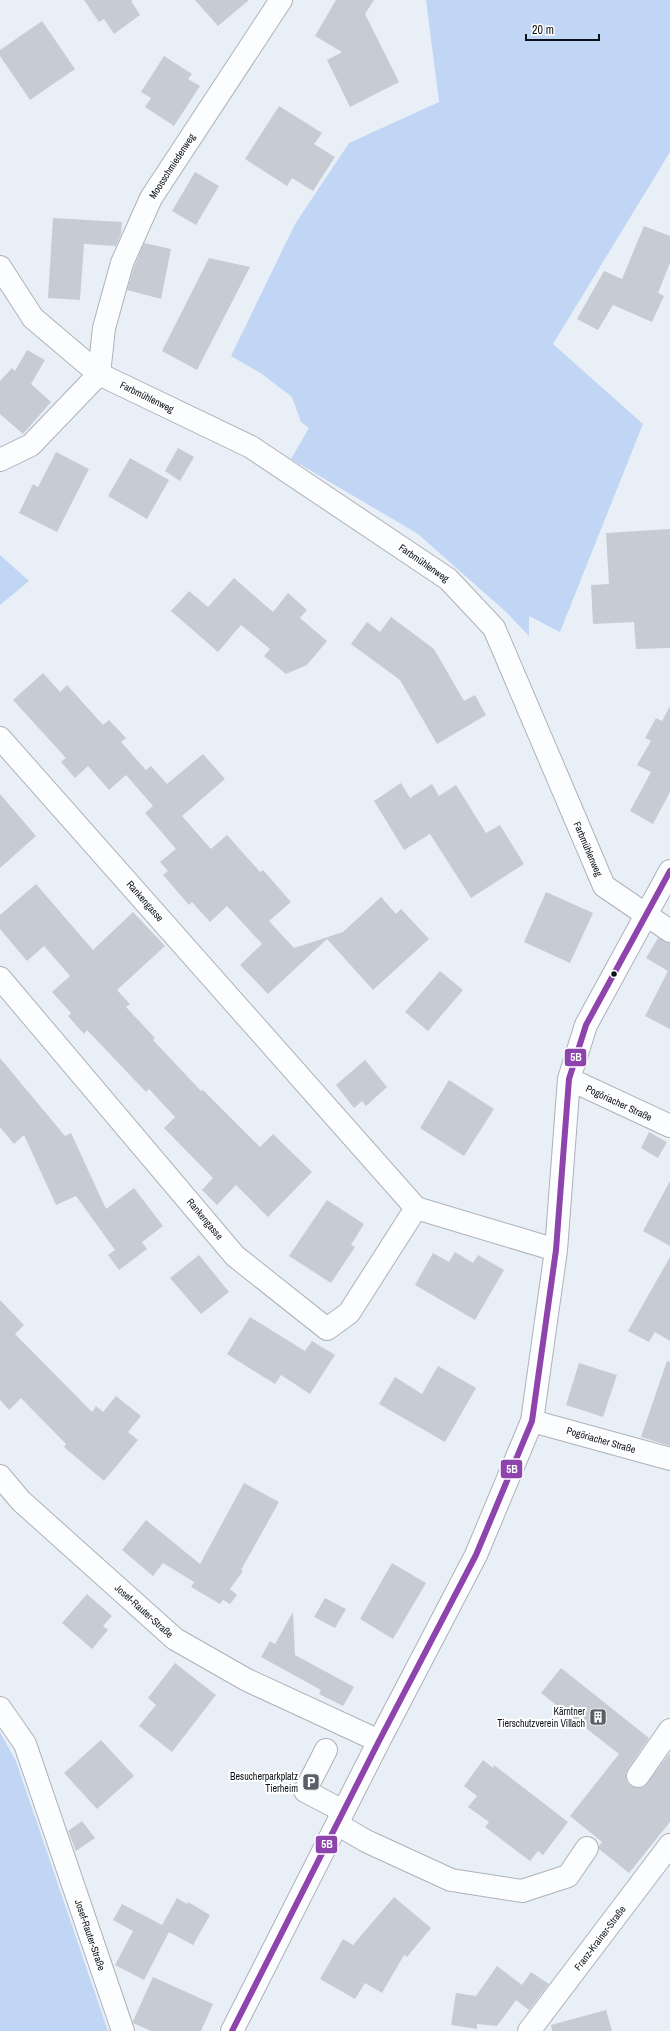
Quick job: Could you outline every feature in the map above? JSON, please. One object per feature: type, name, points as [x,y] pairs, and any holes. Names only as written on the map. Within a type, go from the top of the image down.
[{"type":"street","name":"Moosschmiedenweg","points":[[99,374],[104,328],[122,263],[151,198],[281,0]]},
{"type":"street","name":"Farbmühlenweg","points":[[0,267],[33,318],[99,374],[251,447],[448,579],[494,628],[604,886],[670,931]]},
{"type":"street","points":[[0,460],[31,445],[99,374]]},
{"type":"street","name":"Rankengasse","points":[[0,738],[416,1208],[349,1313],[327,1329],[236,1256],[0,978]]},
{"type":"street","points":[[232,2031],[379,1741],[476,1555],[532,1421],[556,1250],[569,1079],[586,1025],[645,914],[670,871]]},
{"type":"street","name":"Pogöriacher Straße","points":[[569,1079],[670,1126]]},
{"type":"street","points":[[416,1208],[556,1250]]},
{"type":"street","name":"Pogöriacher Straße","points":[[532,1421],[670,1459]]},
{"type":"street","name":"Josef-Rauter-Straße","points":[[0,1476],[21,1501],[175,1639],[247,1680],[379,1741]]},
{"type":"street","name":"Josef-Rauter-Straße","points":[[0,1708],[25,1744],[123,2031]]},
{"type":"street","points":[[638,1776],[670,1730]]},
{"type":"street","points":[[326,1750],[305,1791],[340,1818],[366,1841],[451,1880],[522,1891],[568,1876],[587,1848]]},
{"type":"street","name":"Franz-Krainer-Straße","points":[[529,2031],[670,1845]]},
{"type":"shaded area","points":[[426,0],[670,0],[670,152],[553,344],[643,424],[560,632],[529,616],[529,636],[506,612],[418,534],[291,459],[309,428],[301,422],[292,397],[262,374],[231,356],[295,224],[349,143],[439,102]]},
{"type":"shaded area","points":[[0,555],[29,581],[0,605]]},
{"type":"shaded area","points":[[0,1732],[16,1761],[108,2031],[0,2031]]},
{"type":"building","points":[[84,0],[133,0],[131,1],[140,15],[114,34],[104,19],[99,22]]},
{"type":"building","points":[[195,0],[249,0],[218,26]]},
{"type":"building","points":[[336,0],[374,0],[365,14],[399,82],[350,107],[327,60],[342,52],[315,36]]},
{"type":"building","points":[[42,21],[75,69],[30,100],[0,56],[0,50]]},
{"type":"building","points":[[164,56],[192,74],[188,79],[200,86],[174,126],[145,107],[151,98],[141,92]]},
{"type":"building","points":[[279,106],[322,133],[314,144],[335,157],[313,191],[292,178],[287,186],[245,159]]},
{"type":"building","points":[[195,172],[219,186],[196,225],[172,211]]},
{"type":"building","points":[[53,218],[122,222],[121,234],[116,246],[84,244],[80,300],[48,298]]},
{"type":"building","points":[[644,226],[670,236],[670,263],[658,293],[664,296],[652,322],[613,305],[598,330],[577,319],[604,271],[622,279]]},
{"type":"building","points":[[144,243],[171,249],[161,299],[127,290],[134,267]]},
{"type":"building","points":[[209,258],[250,267],[197,370],[162,351]]},
{"type":"building","points":[[27,350],[45,360],[31,384],[51,402],[23,434],[0,414],[0,381],[12,368],[15,371]]},
{"type":"building","points":[[178,448],[194,457],[180,481],[165,471]]},
{"type":"building","points":[[56,452],[89,469],[57,532],[19,513],[33,484],[38,487]]},
{"type":"building","points":[[130,458],[169,480],[147,519],[108,496]]},
{"type":"building","points":[[670,529],[670,648],[636,649],[634,622],[593,624],[591,585],[609,584],[606,533]]},
{"type":"building","points":[[234,578],[273,612],[288,593],[307,610],[300,618],[327,641],[307,665],[286,674],[264,656],[270,649],[241,625],[218,652],[171,611],[189,591],[208,607]]},
{"type":"building","points":[[391,617],[434,649],[464,701],[475,695],[486,715],[437,744],[400,680],[351,644],[367,622],[380,632]]},
{"type":"building","points":[[43,673],[60,692],[67,685],[103,725],[109,720],[126,738],[121,742],[146,770],[151,766],[167,784],[203,754],[225,779],[182,816],[211,849],[227,835],[260,872],[263,870],[291,902],[269,921],[294,948],[343,932],[381,897],[396,914],[401,909],[429,939],[373,990],[327,939],[268,994],[240,965],[262,944],[227,906],[210,922],[192,902],[189,905],[163,875],[168,871],[160,862],[176,849],[145,813],[153,806],[126,775],[109,790],[88,766],[75,778],[61,762],[66,758],[13,700]]},
{"type":"building","points":[[670,706],[670,792],[653,824],[630,811],[651,772],[637,765],[651,741],[645,738],[656,718],[662,721]]},
{"type":"building","points":[[401,783],[410,798],[432,784],[439,796],[456,785],[486,833],[500,825],[524,864],[471,898],[430,834],[404,850],[374,801]]},
{"type":"building","points":[[0,794],[36,836],[0,868]]},
{"type":"building","points":[[36,884],[93,950],[133,912],[165,946],[117,990],[130,1004],[126,1007],[155,1038],[153,1040],[201,1091],[203,1090],[260,1147],[273,1134],[312,1172],[268,1217],[236,1185],[217,1205],[202,1190],[213,1178],[164,1128],[175,1117],[149,1089],[146,1092],[87,1030],[84,1034],[68,1016],[71,1013],[52,992],[70,976],[44,946],[27,961],[0,929],[0,915]]},
{"type":"building","points":[[546,892],[593,913],[570,963],[524,942]]},
{"type":"building","points":[[658,938],[670,943],[670,1029],[645,1016],[668,971],[646,958]]},
{"type":"building","points":[[440,971],[463,990],[428,1031],[405,1012]]},
{"type":"building","points":[[0,1058],[65,1136],[71,1133],[106,1209],[134,1188],[163,1226],[142,1242],[147,1249],[119,1270],[108,1255],[115,1250],[76,1196],[56,1205],[24,1135],[14,1144],[0,1127]]},
{"type":"building","points":[[365,1060],[387,1087],[366,1106],[362,1101],[354,1108],[336,1085]]},
{"type":"building","points":[[449,1080],[494,1109],[464,1156],[420,1128]]},
{"type":"building","points":[[649,1132],[667,1142],[658,1158],[641,1148]]},
{"type":"building","points":[[670,1181],[670,1246],[643,1231]]},
{"type":"building","points":[[327,1200],[364,1224],[351,1245],[355,1247],[331,1283],[289,1256]]},
{"type":"building","points":[[455,1252],[473,1263],[478,1255],[504,1270],[475,1320],[415,1285],[433,1253],[449,1262]]},
{"type":"building","points":[[199,1255],[229,1292],[201,1314],[170,1278]]},
{"type":"building","points":[[670,1257],[670,1341],[655,1332],[649,1342],[628,1331]]},
{"type":"building","points":[[0,1300],[24,1325],[15,1334],[92,1412],[96,1406],[103,1412],[116,1396],[141,1416],[128,1432],[138,1440],[104,1481],[64,1447],[66,1444],[21,1398],[9,1410],[0,1400]]},
{"type":"building","points":[[250,1317],[305,1351],[312,1341],[335,1355],[310,1394],[281,1375],[275,1384],[227,1354]]},
{"type":"building","points":[[667,1361],[670,1362],[670,1446],[641,1437]]},
{"type":"building","points":[[579,1363],[617,1375],[603,1417],[566,1405]]},
{"type":"building","points":[[438,1366],[476,1388],[445,1442],[379,1404],[395,1377],[422,1394]]},
{"type":"building","points":[[244,1483],[279,1502],[241,1570],[243,1571],[230,1589],[237,1595],[230,1604],[223,1600],[220,1604],[191,1587],[194,1582],[163,1563],[153,1576],[122,1550],[146,1520],[200,1564]]},
{"type":"building","points":[[392,1563],[426,1583],[393,1639],[360,1619]]},
{"type":"building","points":[[87,1594],[112,1616],[103,1626],[108,1630],[92,1649],[62,1623]]},
{"type":"building","points":[[325,1598],[346,1609],[335,1628],[314,1617]]},
{"type":"building","points":[[293,1612],[295,1655],[354,1687],[343,1706],[319,1694],[321,1690],[261,1657],[270,1641],[275,1644]]},
{"type":"building","points":[[175,1663],[216,1695],[172,1752],[139,1726],[156,1705],[148,1698]]},
{"type":"building","points":[[561,1668],[649,1738],[628,1769],[626,1775],[627,1782],[631,1786],[637,1788],[644,1787],[670,1754],[670,1822],[629,1873],[599,1849],[602,1842],[570,1816],[619,1754],[541,1693]]},
{"type":"building","points":[[101,1740],[134,1776],[97,1809],[64,1773]]},
{"type":"building","points":[[483,1760],[493,1768],[494,1765],[568,1822],[543,1855],[538,1851],[530,1861],[485,1827],[489,1822],[468,1807],[477,1796],[464,1786]]},
{"type":"building","points":[[82,1821],[95,1838],[76,1851],[68,1831]]},
{"type":"building","points":[[394,1897],[431,1928],[407,1957],[404,1955],[382,1993],[365,1983],[355,1999],[320,1979],[343,1939],[353,1945]]},
{"type":"building","points":[[177,1898],[187,1904],[188,1902],[210,1915],[193,1945],[169,1932],[144,1980],[115,1965],[133,1931],[113,1920],[122,1904],[162,1925]]},
{"type":"building","points":[[497,1966],[522,1985],[531,1972],[549,1984],[529,2010],[516,2000],[497,2026],[477,2024],[477,2029],[451,2025],[456,1993],[476,1996]]},
{"type":"building","points":[[153,1977],[213,2004],[201,2031],[151,2031],[133,2023]]},
{"type":"building","points":[[606,2010],[612,2031],[552,2031],[551,2025]]},
{"type":"transit line","name":"5B","points":[[232,2031],[379,1741],[476,1555],[532,1421],[556,1250],[569,1079],[586,1025],[670,871]]},
{"type":"place","name":"Kärntner Tierschutzverein Villach","points":[[598,1717]]},
{"type":"place","name":"Besucherparkplatz Tierheim","points":[[311,1782]]}]
